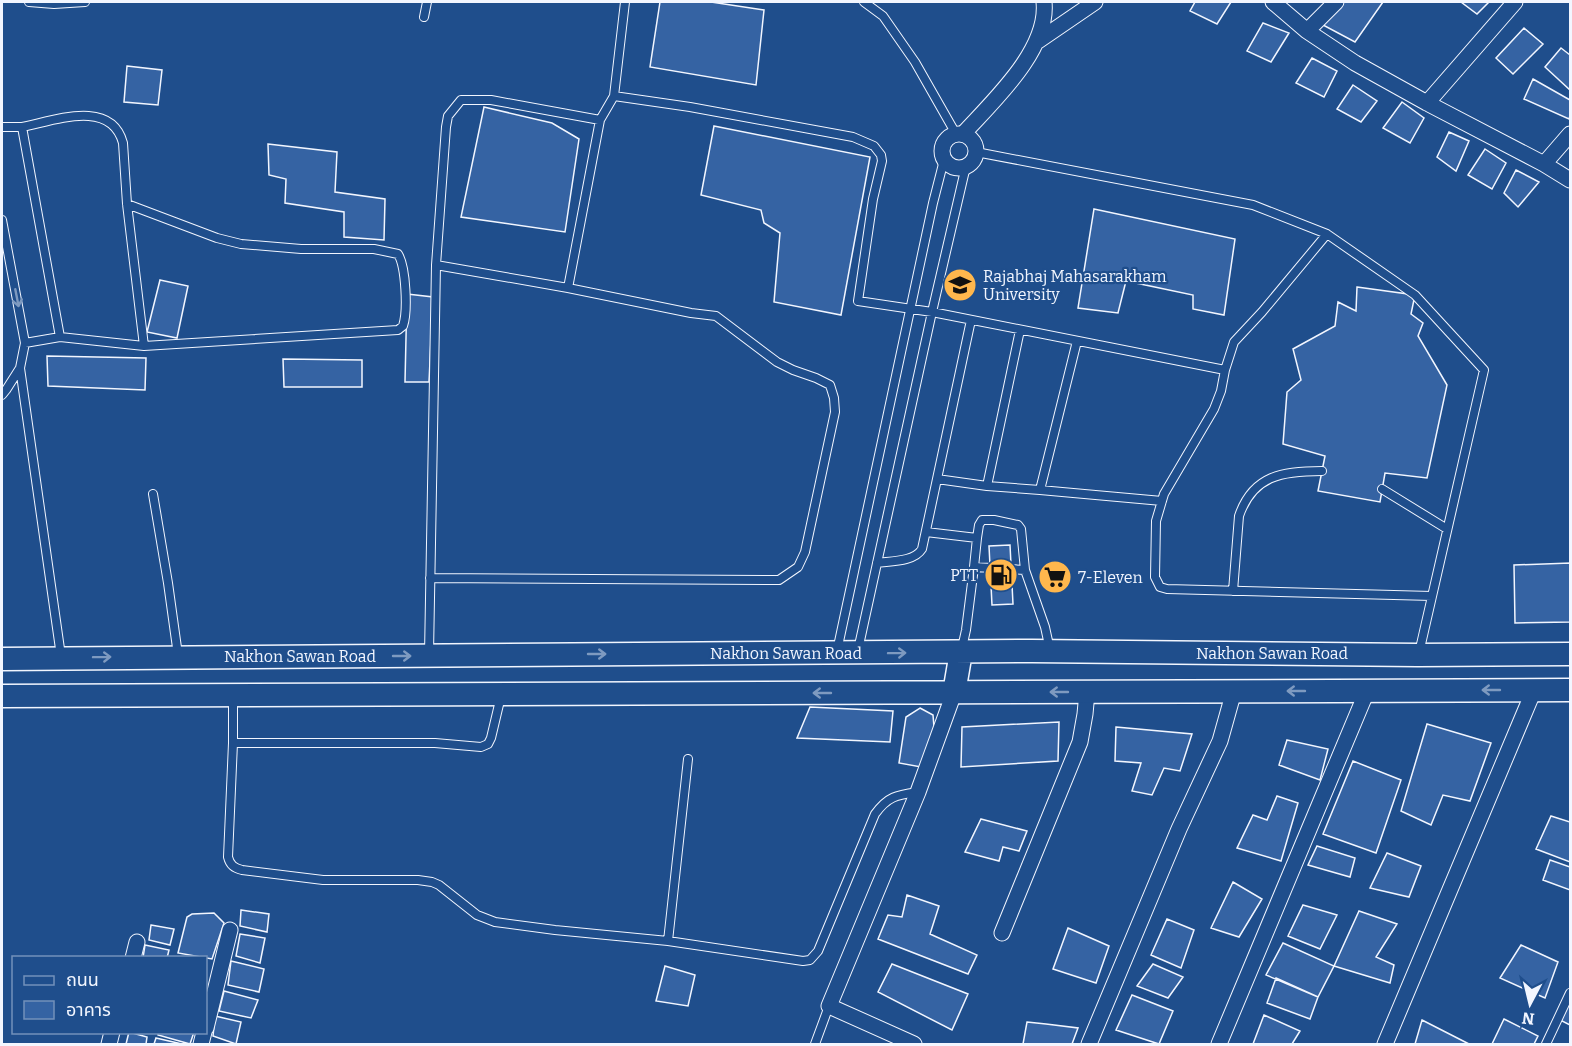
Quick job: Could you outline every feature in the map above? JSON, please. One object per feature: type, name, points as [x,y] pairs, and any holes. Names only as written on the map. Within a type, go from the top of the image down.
[{"type":"main road","name":"Nakhon Sawan Road","points":[[2,659],[961,652],[1570,654]]},
{"type":"main road","points":[[954,693],[961,652]]},
{"type":"main road","points":[[2,696],[1570,690]]},
{"type":"street","points":[[960,134],[1012,80],[1038,40],[1045,11],[1044,2]]},
{"type":"street","points":[[1038,40],[1095,2]]},
{"type":"street","points":[[1273,2],[1307,32],[1355,63],[1570,180]]},
{"type":"street","points":[[1307,32],[1336,2]]},
{"type":"street","points":[[1427,103],[1515,2]]},
{"type":"street","points":[[960,134],[968,136],[976,152],[971,162],[958,168],[944,160],[942,148],[944,142],[951,136],[960,134]]},
{"type":"street","points":[[1544,164],[1570,134]]},
{"type":"street","points":[[1385,1044],[1534,690]]},
{"type":"street","points":[[1089,1044],[1179,829],[1220,741],[1234,691]]},
{"type":"street","points":[[1219,1044],[1367,691]]},
{"type":"street","points":[[1002,933],[1080,742],[1087,692]]},
{"type":"street","points":[[914,1044],[830,1006],[918,792],[954,693]]},
{"type":"street","points":[[207,1024],[230,930]]},
{"type":"street","points":[[132,956],[137,942]]},
{"type":"lane","points":[[29,2],[54,4],[85,2]]},
{"type":"lane","points":[[424,17],[427,2]]},
{"type":"lane","points":[[568,288],[600,120],[614,96],[625,2]]},
{"type":"lane","points":[[864,2],[883,16],[960,134]]},
{"type":"lane","points":[[614,96],[690,107],[853,137],[874,146],[881,155],[882,161],[873,199],[858,301],[912,308],[1225,370]]},
{"type":"lane","points":[[429,656],[436,265],[448,116],[461,100],[491,100],[600,120]]},
{"type":"lane","points":[[2,128],[22,127],[81,115],[104,119],[121,134],[144,346]]},
{"type":"lane","points":[[22,127],[60,337]]},
{"type":"lane","points":[[976,152],[1253,205],[1327,234],[1415,295],[1484,370],[1418,655]]},
{"type":"lane","points":[[847,653],[912,308],[944,160]]},
{"type":"lane","points":[[847,653],[877,563],[966,166]]},
{"type":"lane","points":[[25,343],[60,337],[144,346],[398,330],[403,326],[405,312],[403,267],[399,255],[393,252],[374,249],[301,249],[241,244],[217,238],[127,204]]},
{"type":"lane","points":[[2,220],[25,343],[20,368],[61,658]]},
{"type":"lane","points":[[1327,234],[1234,342],[1214,409],[1162,501],[1156,521],[1155,577],[1160,587],[1167,589],[1432,596]]},
{"type":"lane","points":[[430,578],[779,580],[798,567],[805,552],[835,412],[830,385],[777,362],[716,316],[436,265]]},
{"type":"lane","points":[[877,563],[916,555],[922,549],[971,320]]},
{"type":"lane","points":[[987,486],[1020,330]]},
{"type":"lane","points":[[1040,490],[1077,341]]},
{"type":"lane","points":[[2,395],[20,368]]},
{"type":"lane","points":[[1233,591],[1239,516],[1251,492],[1266,480],[1283,473],[1322,471]]},
{"type":"lane","points":[[937,479],[987,486],[1162,501]]},
{"type":"lane","points":[[1382,489],[1447,529]]},
{"type":"lane","points":[[153,494],[178,657]]},
{"type":"lane","points":[[961,652],[966,630],[979,525],[982,520],[1018,525],[1021,530],[1025,570],[1045,627],[1051,652]]},
{"type":"lane","points":[[926,532],[977,538]]},
{"type":"lane","points":[[974,567],[1025,570]]},
{"type":"lane","points":[[232,743],[435,743],[484,747],[491,738],[501,695]]},
{"type":"lane","points":[[233,696],[228,857],[234,868],[323,880],[432,882],[445,889],[477,915],[495,922],[544,929],[668,941],[795,960],[810,960],[818,951],[875,814],[887,800],[896,795],[918,792]]},
{"type":"lane","points":[[668,941],[688,759]]},
{"type":"lane","points":[[1546,1044],[1570,993]]},
{"type":"lane","points":[[815,1044],[830,1006]]},
{"type":"building","points":[[660,2],[711,2],[764,10],[756,85],[650,67]]},
{"type":"building","points":[[1195,2],[1231,2],[1217,24],[1190,11]]},
{"type":"building","points":[[1341,2],[1383,2],[1355,42],[1323,25]]},
{"type":"building","points":[[1461,2],[1489,2],[1477,14]]},
{"type":"building","points":[[1263,23],[1289,33],[1271,62],[1247,51]]},
{"type":"building","points":[[1524,28],[1543,44],[1513,74],[1496,58]]},
{"type":"building","points":[[1561,48],[1570,55],[1570,90],[1545,67]]},
{"type":"building","points":[[1312,58],[1337,71],[1324,97],[1296,83]]},
{"type":"building","points":[[127,66],[162,70],[158,105],[124,102]]},
{"type":"building","points":[[1533,79],[1570,100],[1569,119],[1524,99]]},
{"type":"building","points":[[1353,85],[1377,101],[1361,122],[1337,109]]},
{"type":"building","points":[[1402,102],[1424,118],[1410,143],[1383,128]]},
{"type":"building","points":[[484,107],[552,123],[579,139],[565,232],[461,217]]},
{"type":"building","points":[[714,126],[870,157],[841,315],[774,302],[780,233],[764,223],[761,210],[701,195]]},
{"type":"building","points":[[1449,132],[1469,141],[1456,171],[1437,157]]},
{"type":"building","points":[[268,144],[337,152],[335,192],[385,199],[384,240],[344,237],[344,212],[285,203],[286,179],[269,175]]},
{"type":"building","points":[[1485,149],[1506,163],[1492,189],[1468,175]]},
{"type":"building","points":[[1516,170],[1539,182],[1518,207],[1504,193]]},
{"type":"building","points":[[1094,209],[1235,239],[1224,315],[1193,309],[1193,295],[1126,281],[1118,313],[1078,308]]},
{"type":"building","points":[[160,280],[188,286],[177,338],[147,332]]},
{"type":"building","points":[[1357,287],[1415,295],[1411,314],[1423,323],[1418,336],[1447,385],[1427,478],[1385,473],[1380,502],[1318,491],[1325,456],[1283,444],[1287,392],[1301,380],[1293,349],[1335,326],[1338,302],[1356,311]]},
{"type":"building","points":[[407,294],[433,297],[429,382],[405,382]]},
{"type":"building","points":[[47,356],[146,358],[145,390],[48,386]]},
{"type":"building","points":[[283,359],[362,360],[362,387],[284,387]]},
{"type":"building","name":"PTT","points":[[1010,545],[1013,604],[992,605],[989,546]]},
{"type":"building","points":[[1570,563],[1570,622],[1515,623],[1514,565]]},
{"type":"building","points":[[810,707],[893,711],[890,742],[797,738]]},
{"type":"building","points":[[920,708],[933,715],[935,740],[921,767],[899,763],[906,717]]},
{"type":"building","points":[[1059,722],[1058,761],[961,767],[962,727]]},
{"type":"building","points":[[1427,724],[1491,743],[1470,801],[1443,795],[1431,825],[1401,811]]},
{"type":"building","points":[[1116,727],[1192,734],[1180,771],[1164,768],[1152,795],[1132,791],[1141,763],[1115,761]]},
{"type":"building","points":[[1287,740],[1328,749],[1320,780],[1279,765]]},
{"type":"building","points":[[1353,761],[1401,780],[1376,853],[1323,834]]},
{"type":"building","points":[[1277,796],[1298,803],[1281,861],[1237,848],[1253,815],[1267,820]]},
{"type":"building","points":[[1551,816],[1570,822],[1570,862],[1536,849]]},
{"type":"building","points":[[981,819],[1027,831],[1019,851],[1003,847],[999,861],[965,852]]},
{"type":"building","points":[[1317,846],[1355,858],[1350,877],[1308,865]]},
{"type":"building","points":[[1387,853],[1421,866],[1409,897],[1370,888]]},
{"type":"building","points":[[1550,860],[1570,867],[1570,890],[1543,880]]},
{"type":"building","points":[[1233,882],[1262,899],[1239,937],[1211,928]]},
{"type":"building","points":[[907,895],[939,906],[930,934],[977,955],[968,974],[878,939],[888,915],[902,917]]},
{"type":"building","points":[[1303,905],[1337,915],[1320,949],[1288,936]]},
{"type":"building","points":[[241,910],[269,914],[267,932],[240,926]]},
{"type":"building","points":[[1359,911],[1397,924],[1376,957],[1394,965],[1390,983],[1334,966]]},
{"type":"building","points":[[214,913],[224,923],[212,959],[207,958],[207,956],[178,953],[187,917],[192,914]]},
{"type":"building","points":[[1167,919],[1194,930],[1181,968],[1151,955]]},
{"type":"building","points":[[151,925],[174,929],[170,945],[149,940]]},
{"type":"building","points":[[1068,928],[1109,946],[1096,983],[1053,969]]},
{"type":"building","points":[[240,934],[265,938],[260,963],[236,956]]},
{"type":"building","points":[[1283,943],[1334,966],[1318,997],[1266,975]]},
{"type":"building","points":[[145,945],[169,950],[168,956],[143,956]]},
{"type":"building","points":[[1521,945],[1558,962],[1545,998],[1500,978]]},
{"type":"building","points":[[231,961],[264,969],[259,992],[228,985]]},
{"type":"building","points":[[892,964],[968,994],[952,1030],[878,992]]},
{"type":"building","points":[[1153,964],[1183,977],[1168,998],[1137,986]]},
{"type":"building","points":[[665,966],[695,975],[688,1006],[656,1001]]},
{"type":"building","points":[[1276,978],[1318,997],[1310,1019],[1267,1003]]},
{"type":"building","points":[[224,991],[258,1000],[251,1018],[219,1011]]},
{"type":"building","points":[[1570,993],[1570,1025],[1558,1019]]},
{"type":"building","points":[[1132,995],[1173,1011],[1159,1044],[1116,1030]]},
{"type":"building","points":[[1264,1015],[1300,1031],[1292,1044],[1253,1044]]},
{"type":"building","points":[[215,1016],[241,1022],[236,1044],[213,1036]]},
{"type":"building","points":[[1504,1019],[1538,1036],[1534,1044],[1492,1044]]},
{"type":"building","points":[[1422,1020],[1469,1044],[1415,1044]]},
{"type":"building","points":[[1027,1022],[1078,1028],[1072,1044],[1023,1044]]},
{"type":"building","points":[[128,1034],[147,1037],[146,1044],[126,1044]]},
{"type":"building","points":[[158,1034],[193,1034],[190,1044]]},
{"type":"building","points":[[156,1038],[182,1044],[154,1044]]},
{"type":"place","name":"Rajabhaj Mahasarakham University","points":[[960,285]]},
{"type":"place","name":"PTT","points":[[1001,575]]},
{"type":"place","name":"7-Eleven","points":[[1055,577]]}]
